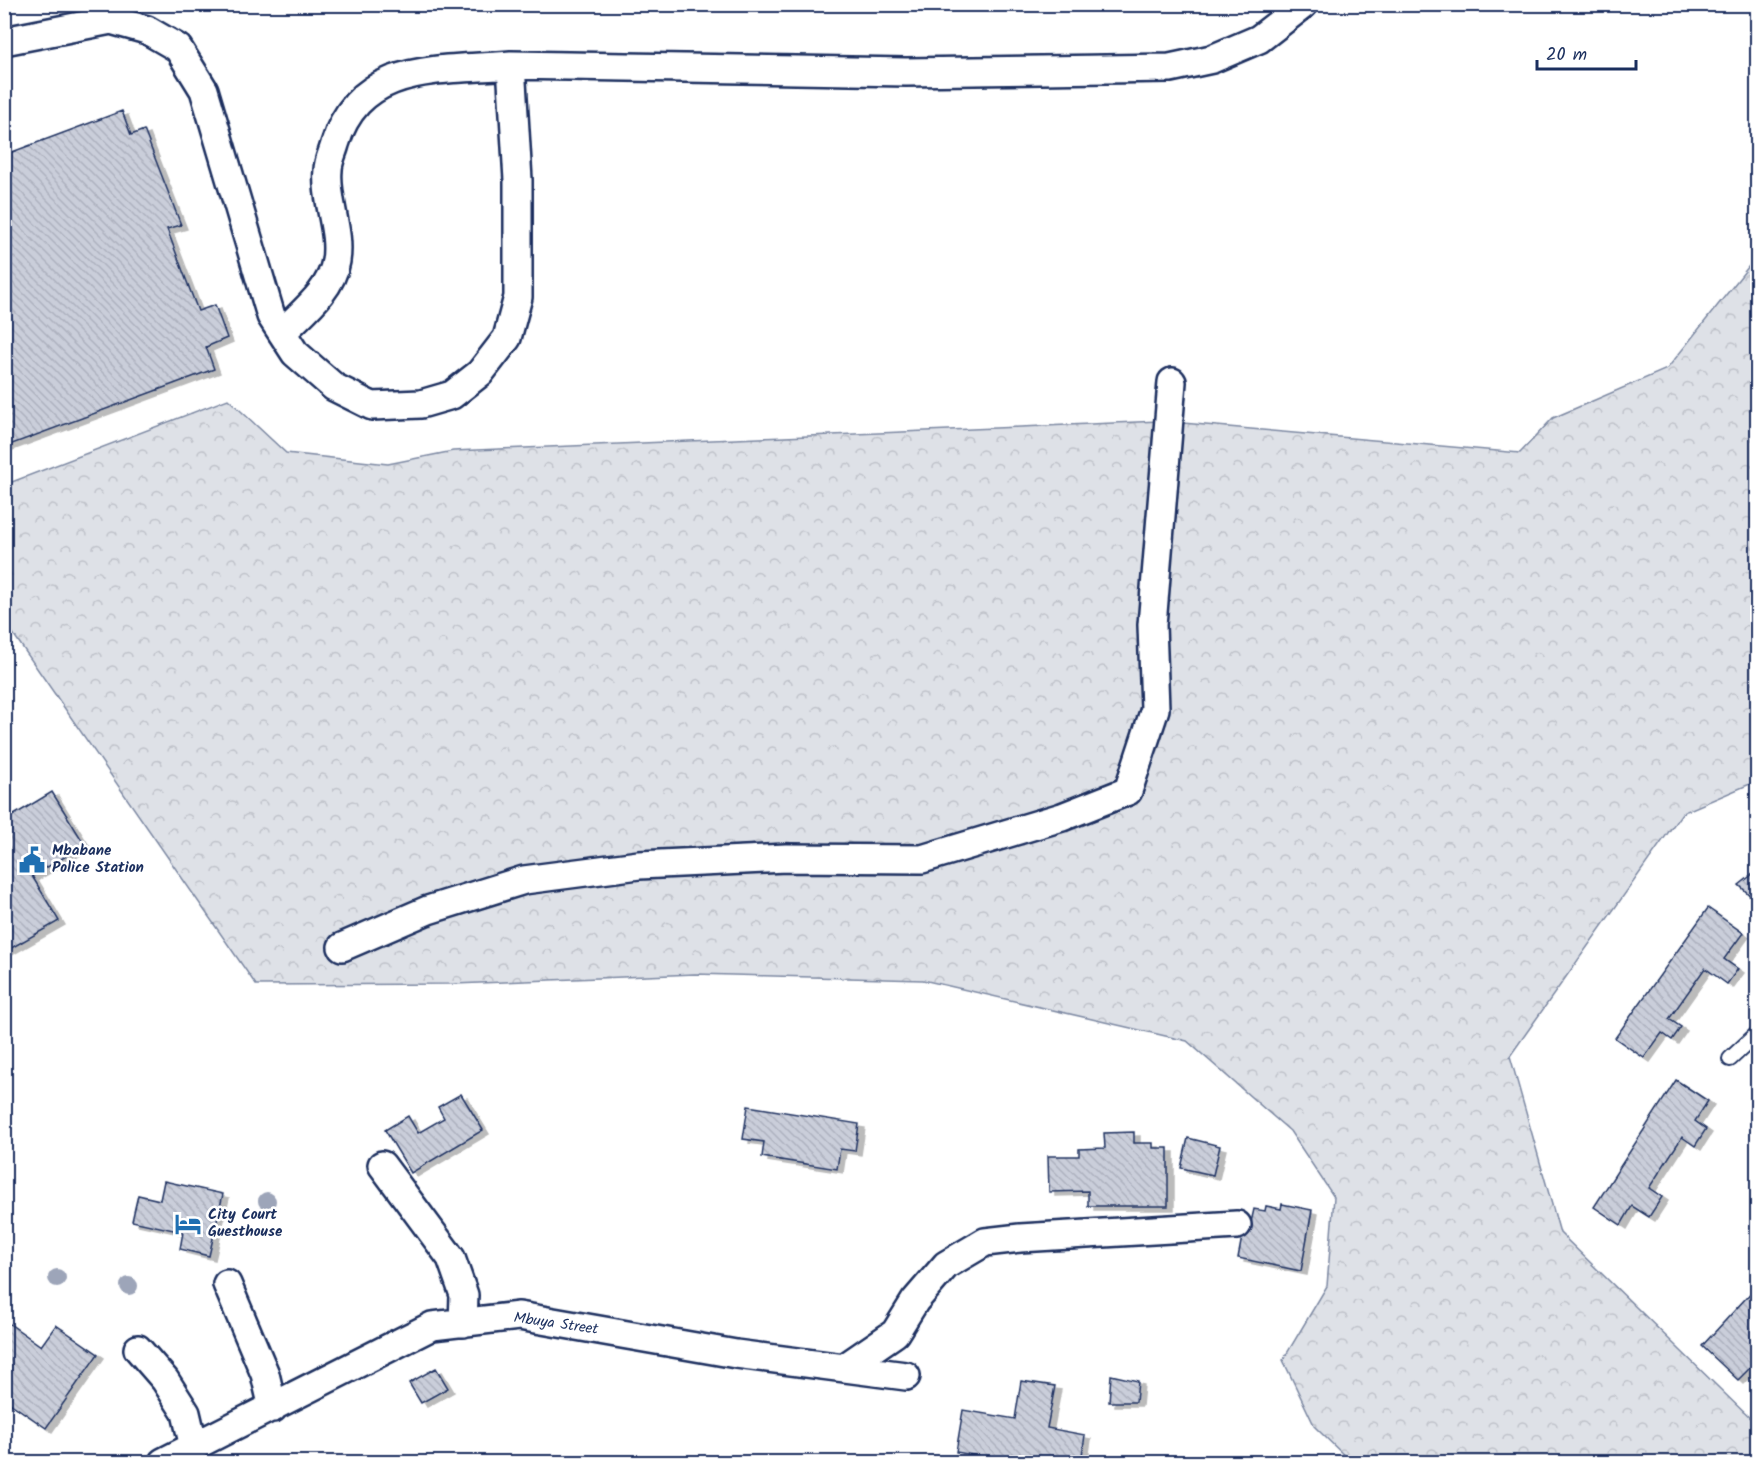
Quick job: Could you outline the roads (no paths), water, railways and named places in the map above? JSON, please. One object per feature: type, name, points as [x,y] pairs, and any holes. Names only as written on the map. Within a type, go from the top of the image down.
[{"type":"street","points":[[282,333],[324,290],[336,261],[328,170],[340,127],[358,101],[383,82],[403,74],[511,65],[906,72],[1170,68],[1212,59],[1259,39],[1304,4]]},
{"type":"street","points":[[4,41],[111,20],[147,30],[178,48],[204,90],[271,316],[295,353],[334,387],[372,406],[421,404],[453,395],[480,373],[507,338],[518,297],[518,180],[511,65]]},
{"type":"street","points":[[342,947],[428,910],[524,880],[639,866],[752,860],[922,859],[1062,817],[1128,791],[1155,709],[1152,625],[1172,382]]},
{"type":"street","points":[[382,1165],[451,1258],[464,1295],[463,1323]]},
{"type":"street","points":[[844,1368],[895,1333],[915,1301],[946,1265],[985,1242],[1237,1225]]},
{"type":"street","points":[[227,1284],[265,1374],[273,1408]]},
{"type":"street","name":"Mbuya Street","points":[[163,1462],[432,1326],[519,1316],[736,1354],[906,1376]]},
{"type":"street","points":[[138,1349],[165,1380],[186,1413],[194,1447]]},
{"type":"lane","points":[[1730,1059],[1758,1033]]},
{"type":"place","name":"Mbabane Police Station","points":[[32,860]]},
{"type":"place","name":"City Court Guesthouse","points":[[188,1224]]}]
